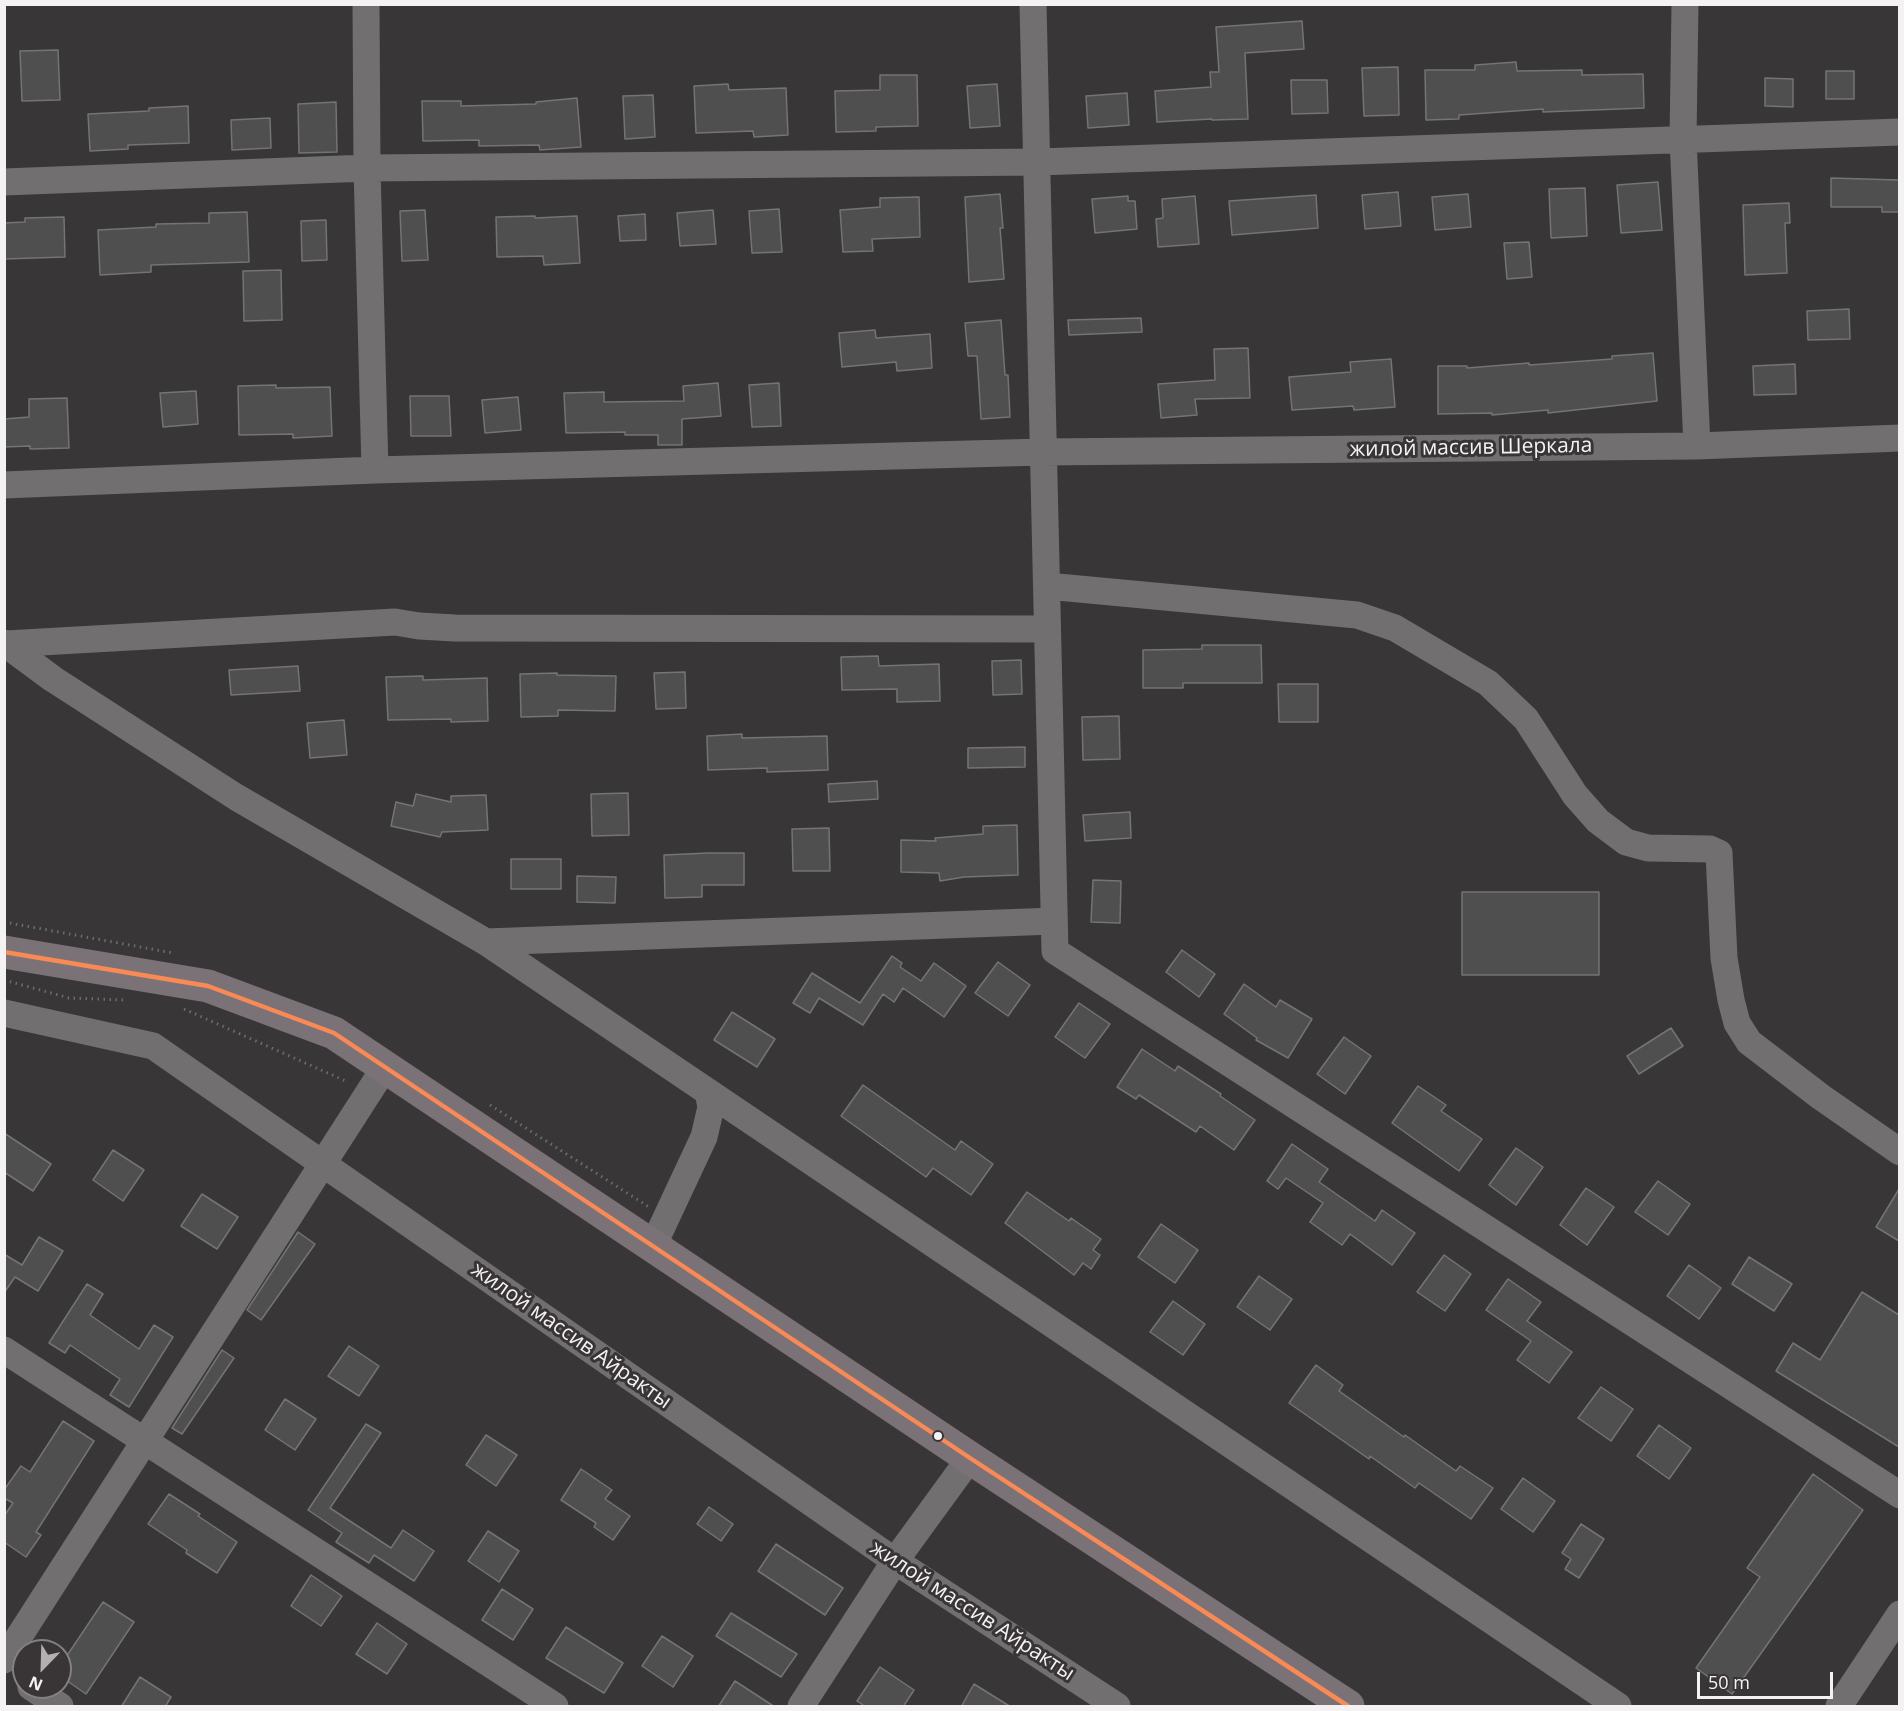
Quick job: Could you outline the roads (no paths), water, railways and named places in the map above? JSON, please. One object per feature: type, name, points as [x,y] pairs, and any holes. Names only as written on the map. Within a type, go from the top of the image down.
[{"type":"main road","points":[[4,952],[208,986],[334,1032],[377,1079],[653,1246],[1348,1707]]},
{"type":"street","points":[[366,4],[367,168],[375,470]]},
{"type":"street","points":[[1033,4],[1055,951],[1899,1495]]},
{"type":"street","points":[[1685,4],[1683,139],[1697,446]]},
{"type":"street","points":[[4,182],[367,168],[1038,162],[1899,132]]},
{"type":"street","name":"жилой массив Шеркала","points":[[4,485],[375,470],[1043,452],[1697,446],[1899,438]]},
{"type":"street","points":[[1047,586],[1357,615],[1395,628],[1488,683],[1526,719],[1575,795],[1598,821],[1626,842],[1648,848],[1710,849],[1719,853],[1724,958],[1737,1023],[1749,1042],[1899,1152]]},
{"type":"street","points":[[5,644],[394,622],[455,628],[1047,629]]},
{"type":"street","points":[[5,644],[53,679],[236,797],[486,942],[1618,1707]]},
{"type":"street","points":[[486,942],[1054,921]]},
{"type":"street","name":"жилой массив Айракты","points":[[4,1013],[153,1046],[895,1561],[1118,1707]]},
{"type":"street","points":[[4,1660],[377,1079]]},
{"type":"street","points":[[653,1246],[704,1137],[711,1107],[708,1092]]},
{"type":"street","points":[[4,1350],[555,1707]]},
{"type":"street","points":[[801,1707],[895,1561],[970,1458]]},
{"type":"street","points":[[1839,1707],[1899,1614]]}]
